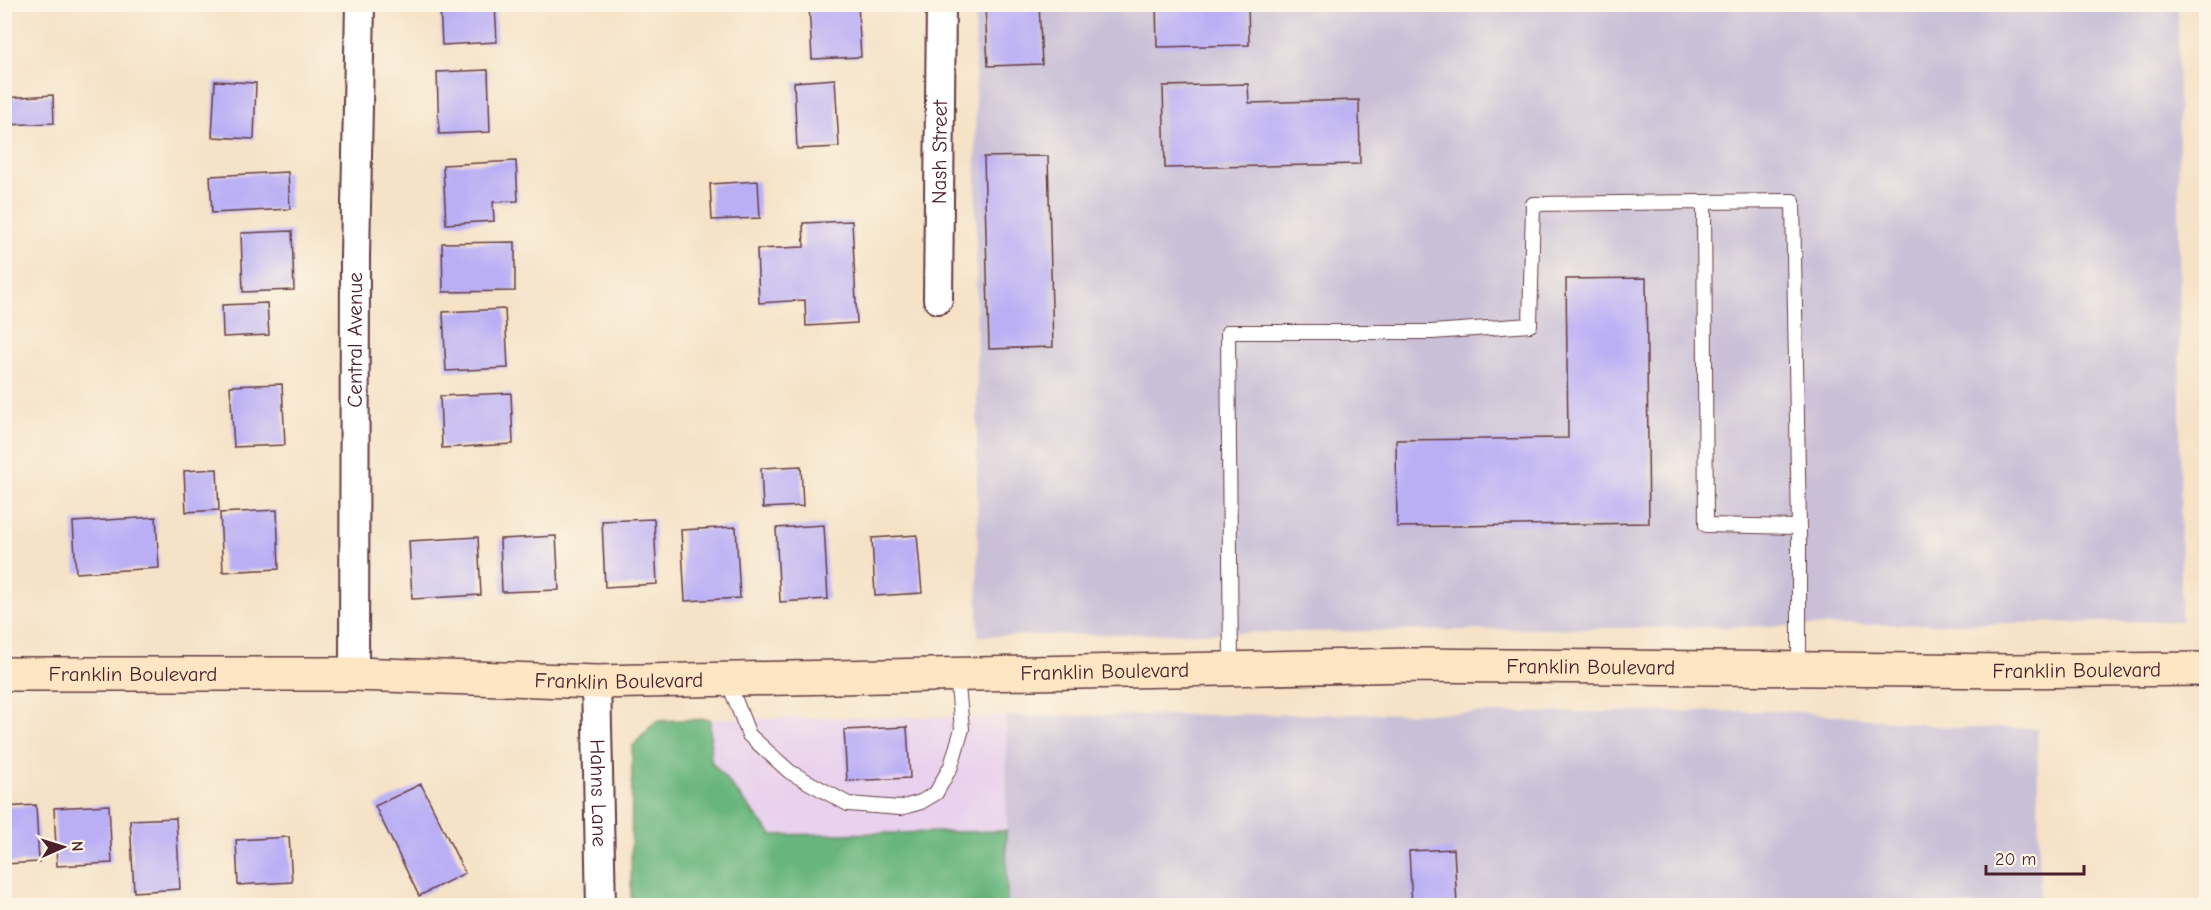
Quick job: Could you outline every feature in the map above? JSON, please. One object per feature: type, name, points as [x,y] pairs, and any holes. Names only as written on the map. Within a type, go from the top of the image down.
[{"type":"street","name":"Central Avenue","points":[[354,674],[355,257],[360,4]]},
{"type":"street","name":"Nash Street","points":[[938,299],[940,4]]},
{"type":"street","name":"Franklin Boulevard","points":[[4,674],[354,674],[596,682],[1423,665],[1799,669],[2206,669]]},
{"type":"street","name":"Hahns Lane","points":[[596,682],[601,906]]},
{"type":"lane","points":[[1231,668],[1228,332],[1432,332],[1530,325],[1533,204],[1793,201],[1799,527],[1799,669]]},
{"type":"lane","points":[[1704,203],[1706,525],[1799,527]]},
{"type":"lane","points":[[726,678],[741,720],[749,735],[783,766],[848,804],[900,808],[921,802],[936,793],[951,766],[962,729],[957,673]]},
{"type":"shaded area","points":[[975,5],[2178,5],[2181,621],[978,636]]},
{"type":"shaded area","points":[[1791,711],[1959,728],[2037,728],[2040,905],[1007,905],[1006,716]]},
{"type":"shaded area","points":[[1006,716],[1006,831],[772,835],[711,761],[710,719]]},
{"type":"green space","points":[[710,719],[711,761],[772,835],[1006,831],[1007,905],[631,905],[632,747],[656,721]]},
{"type":"building","points":[[440,4],[495,4],[497,42],[442,45]]},
{"type":"building","points":[[809,4],[858,4],[861,57],[812,59]]},
{"type":"building","points":[[985,4],[1039,4],[1042,64],[988,66]]},
{"type":"building","points":[[1156,4],[1248,4],[1249,45],[1157,47]]},
{"type":"building","points":[[488,70],[490,132],[439,134],[437,72]]},
{"type":"building","points":[[835,79],[839,147],[797,149],[794,82]]},
{"type":"building","points":[[215,81],[256,83],[254,139],[212,137]]},
{"type":"building","points":[[1248,84],[1249,103],[1359,100],[1360,164],[1165,168],[1163,86]]},
{"type":"building","points":[[53,95],[54,123],[4,125],[4,98]]},
{"type":"building","points":[[1048,156],[1053,347],[989,349],[984,157]]},
{"type":"building","points":[[516,161],[518,201],[493,202],[494,221],[446,224],[443,165]]},
{"type":"building","points":[[288,172],[290,209],[212,213],[210,176]]},
{"type":"building","points":[[758,181],[760,218],[712,220],[710,184]]},
{"type":"building","points":[[852,221],[857,323],[806,326],[805,300],[759,303],[757,249],[804,247],[803,223]]},
{"type":"building","points":[[292,231],[294,290],[243,292],[241,233]]},
{"type":"building","points":[[515,242],[515,291],[443,292],[442,243]]},
{"type":"building","points":[[1646,278],[1649,523],[1397,527],[1396,440],[1568,438],[1566,279]]},
{"type":"building","points":[[267,303],[269,335],[223,337],[222,305]]},
{"type":"building","points":[[505,309],[508,368],[446,371],[443,312]]},
{"type":"building","points":[[282,384],[285,445],[234,447],[230,386]]},
{"type":"building","points":[[511,393],[513,444],[442,448],[440,396]]},
{"type":"building","points":[[801,466],[803,506],[763,508],[761,468]]},
{"type":"building","points":[[217,469],[219,510],[186,512],[184,471]]},
{"type":"building","points":[[277,510],[279,569],[223,572],[220,513]]},
{"type":"building","points":[[156,517],[159,568],[76,573],[73,522]]},
{"type":"building","points":[[654,519],[657,584],[605,587],[602,521]]},
{"type":"building","points":[[824,525],[828,599],[780,602],[776,528]]},
{"type":"building","points":[[736,527],[740,598],[685,601],[681,530]]},
{"type":"building","points":[[917,535],[922,593],[875,596],[872,538]]},
{"type":"building","points":[[556,536],[559,590],[502,592],[500,539]]},
{"type":"building","points":[[478,537],[481,595],[412,599],[409,541]]},
{"type":"building","points":[[907,727],[910,778],[847,781],[844,730]]},
{"type":"building","points":[[421,784],[465,873],[419,896],[375,806]]},
{"type":"building","points":[[36,805],[39,862],[4,864],[4,807]]},
{"type":"building","points":[[109,805],[112,863],[57,866],[54,808]]},
{"type":"building","points":[[176,818],[180,889],[134,892],[130,820]]},
{"type":"building","points":[[289,837],[292,882],[238,885],[236,840]]},
{"type":"building","points":[[1454,849],[1457,906],[1412,906],[1409,851]]}]
